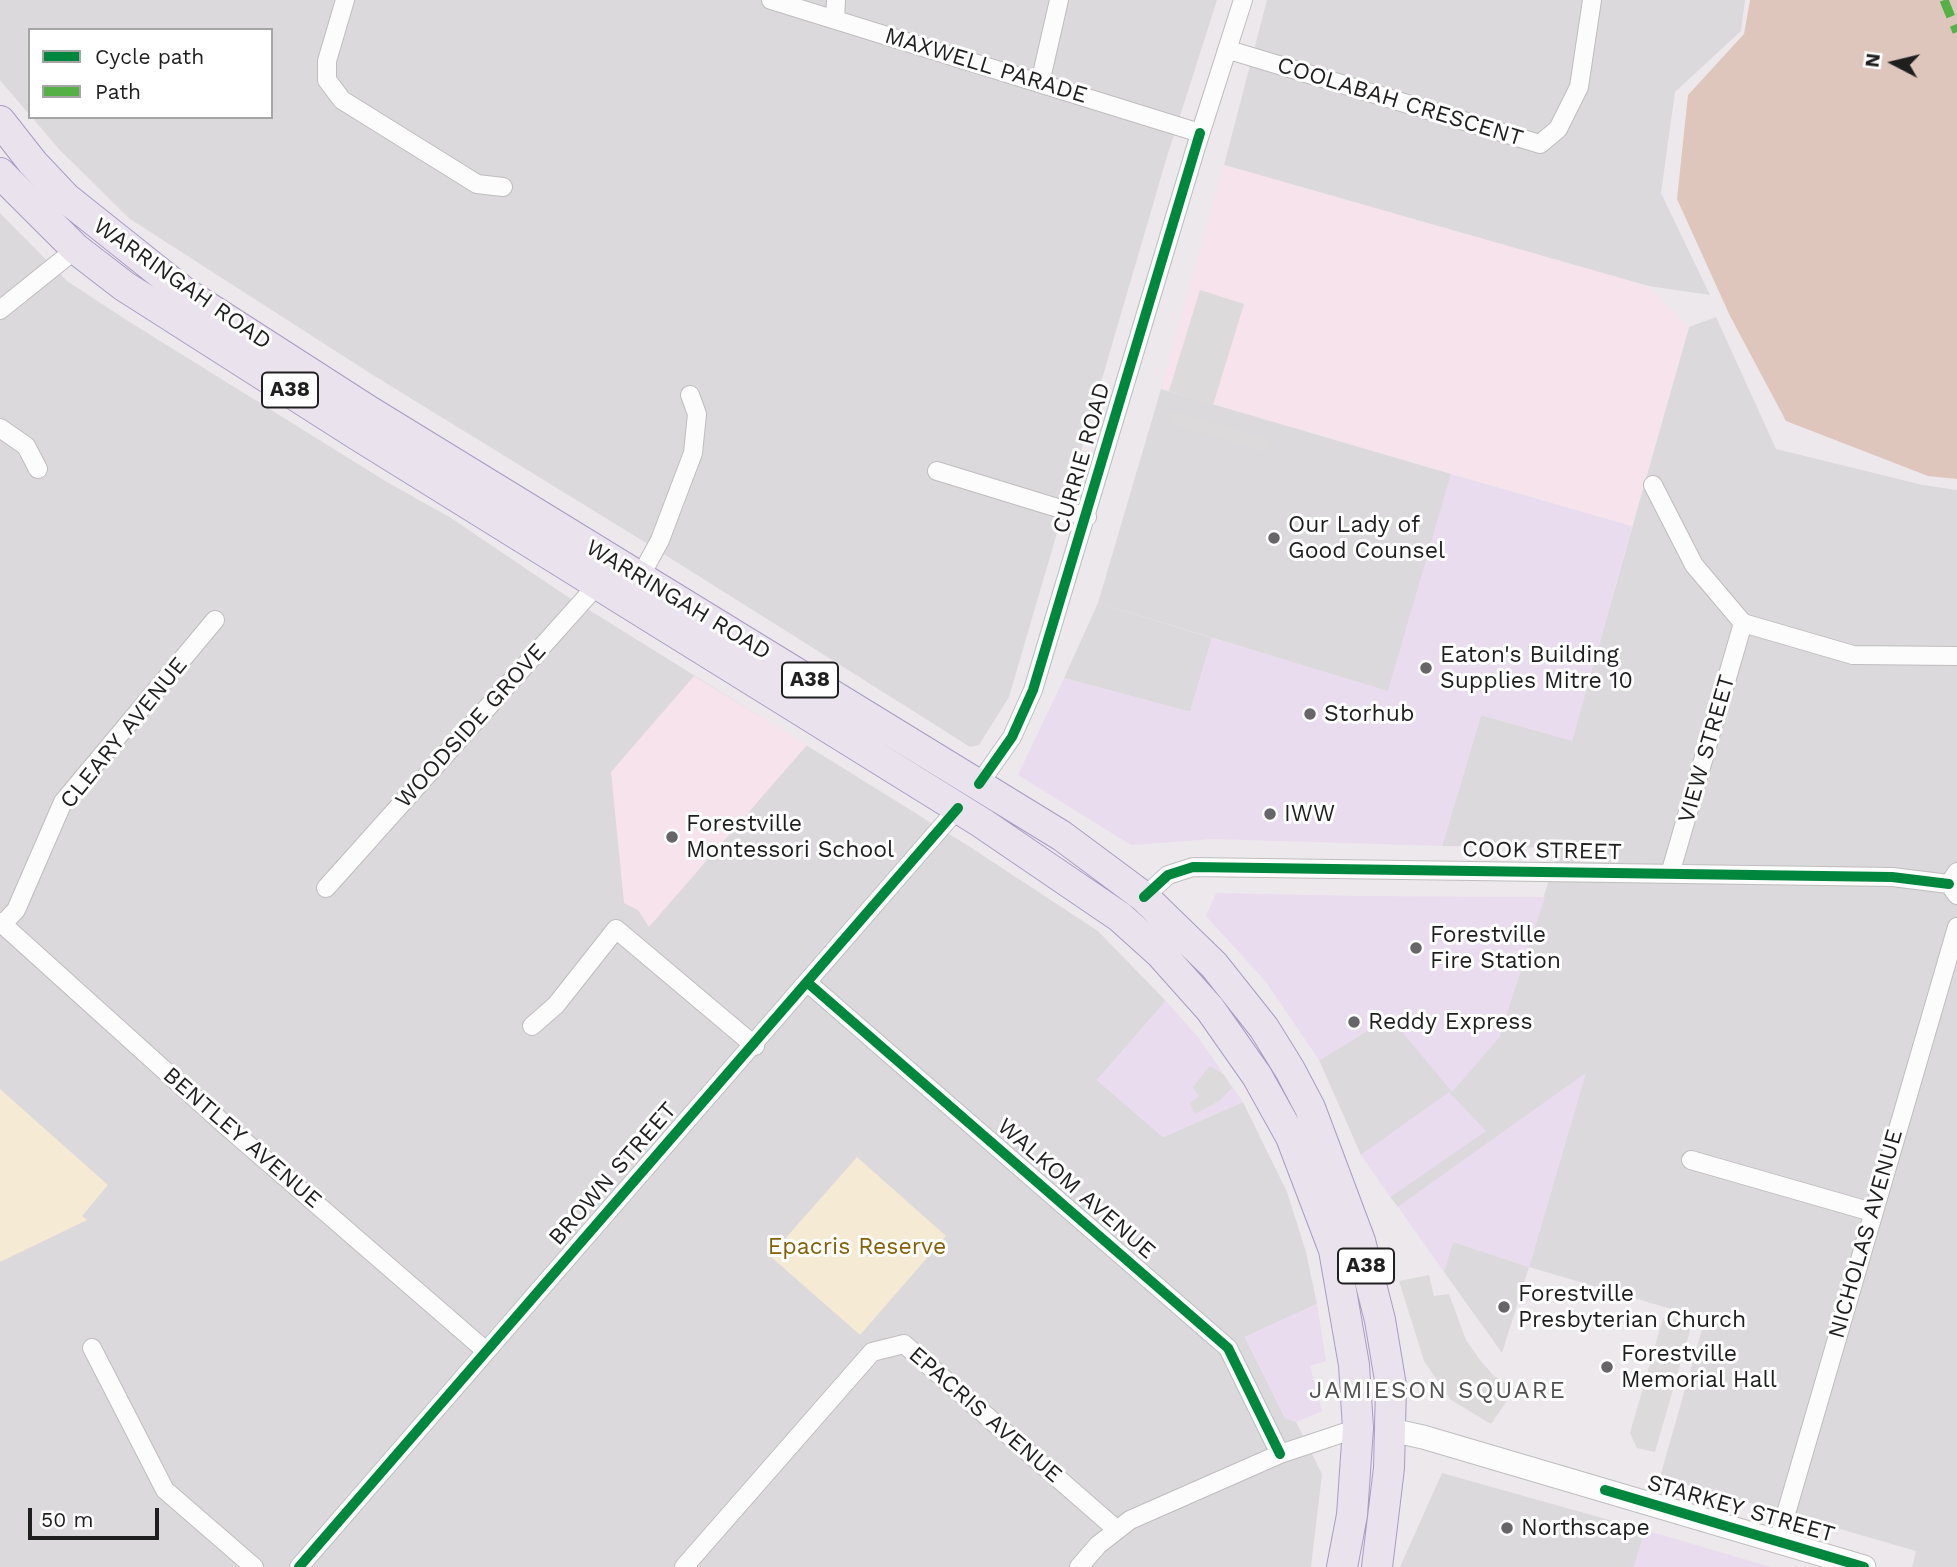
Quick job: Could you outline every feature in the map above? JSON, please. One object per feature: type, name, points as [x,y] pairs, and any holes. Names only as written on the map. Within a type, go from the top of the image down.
[{"type":"highway","name":"WARRINGAH ROAD","points":[[0,121],[66,198],[104,231],[184,292],[369,411],[605,573]]},
{"type":"highway","name":"WARRINGAH ROAD","points":[[0,173],[76,249],[181,323],[632,589],[979,784],[1062,836],[1144,897],[1214,965],[1264,1028],[1310,1108],[1360,1241],[1380,1320],[1391,1386],[1385,1516],[1377,1567]]},
{"type":"highway","points":[[76,249],[104,231]]},
{"type":"highway","name":"WARRINGAH ROAD","points":[[632,589],[1120,917],[1160,953],[1210,1009],[1257,1076],[1291,1137],[1322,1215],[1340,1277],[1354,1365],[1358,1428],[1352,1515],[1342,1567]]},
{"type":"highway","name":"BROWN STREET","points":[[958,808],[979,784]]},
{"type":"highway","name":"COOK STREET","points":[[1120,917],[1144,897]]},
{"type":"highway","name":"STARKEY STREET","points":[[1358,1428],[1391,1430]]},
{"type":"street","points":[[345,0],[327,61],[327,80],[342,100],[477,184],[503,187]]},
{"type":"street","name":"MAXWELL PARADE","points":[[771,0],[1200,133]]},
{"type":"street","points":[[835,20],[836,0]]},
{"type":"street","points":[[1040,83],[1059,0]]},
{"type":"street","name":"CURRIE ROAD","points":[[979,784],[1012,737],[1029,702],[1087,517],[1200,133],[1243,0]]},
{"type":"street","name":"COOLABAH CRESCENT","points":[[1228,50],[1540,144],[1558,129],[1579,87],[1592,0]]},
{"type":"street","points":[[0,310],[76,249]]},
{"type":"street","points":[[632,589],[660,540],[693,453],[697,414],[690,395]]},
{"type":"street","points":[[0,428],[26,446],[38,469]]},
{"type":"street","points":[[937,471],[1087,517]]},
{"type":"street","points":[[1653,485],[1694,565],[1743,623],[1853,655],[1957,656]]},
{"type":"street","name":"WOODSIDE GROVE","points":[[326,888],[605,573]]},
{"type":"street","name":"CLEARY AVENUE","points":[[1,923],[16,910],[63,802],[215,620]]},
{"type":"street","name":"VIEW STREET","points":[[1670,874],[1743,623]]},
{"type":"street","name":"BROWN STREET","points":[[299,1567],[755,1046],[958,808]]},
{"type":"street","name":"COOK STREET","points":[[1144,897],[1168,875],[1193,867],[1898,878],[1954,883]]},
{"type":"street","name":"BENTLEY AVENUE","points":[[1,923],[224,1124],[486,1351]]},
{"type":"street","name":"NICHOLAS AVENUE","points":[[1778,1541],[1957,927]]},
{"type":"street","points":[[532,1026],[556,1005],[616,929],[755,1046]]},
{"type":"street","name":"WALKOM AVENUE","points":[[808,983],[1228,1348],[1280,1454]]},
{"type":"street","points":[[1691,1160],[1872,1212]]},
{"type":"street","name":"EPACRIS AVENUE","points":[[684,1567],[872,1352],[904,1344],[1116,1528]]},
{"type":"street","points":[[92,1348],[165,1490],[254,1567]]},
{"type":"street","points":[[1079,1567],[1116,1528],[1280,1454],[1358,1428]]},
{"type":"street","name":"STARKEY STREET","points":[[1391,1430],[1423,1437],[1864,1567]]},
{"type":"shaded area","points":[[0,0],[1217,0],[1166,160],[1009,697],[979,745],[970,747],[376,377],[130,219],[59,149],[34,119],[273,119],[273,28],[28,28],[28,113],[0,80]]},
{"type":"shaded area","points":[[5,0],[194,0],[187,28],[28,28],[28,113],[0,80],[0,13]]},
{"type":"shaded area","points":[[1267,0],[1745,0],[1741,31],[1675,92],[1661,193],[1710,295],[1648,286],[1224,165]]},
{"type":"shaded area","points":[[1750,0],[1957,0],[1957,479],[1928,476],[1786,421],[1730,316],[1677,199],[1688,95],[1744,34]]},
{"type":"shaded area","points":[[34,119],[160,119],[130,219],[59,149]]},
{"type":"shaded area","points":[[1224,165],[1648,286],[1689,327],[1632,526],[1161,389]]},
{"type":"shaded area","points":[[0,213],[67,281],[128,321],[387,482],[451,518],[565,595],[970,847],[1098,931],[1166,1001],[1097,1080],[1163,1137],[1243,1102],[1287,1192],[1306,1252],[1317,1304],[1245,1337],[1285,1418],[1296,1422],[1322,1474],[1311,1567],[0,1567]]},
{"type":"shaded area","points":[[1200,290],[1244,304],[1213,405],[1169,391]]},
{"type":"shaded area","points":[[1716,317],[1776,449],[1923,485],[1957,490],[1957,1567],[1912,1567],[1916,1551],[1660,1477],[1705,1319],[1529,1267],[1585,1074],[1398,1207],[1390,1197],[1485,1131],[1449,1093],[1361,1155],[1319,1060],[1390,1017],[1499,1038],[1559,848],[1442,846],[1481,715],[1572,740],[1689,327]]},
{"type":"shaded area","points":[[1161,389],[1451,474],[1388,691],[1098,603]]},
{"type":"shaded area","points":[[1171,411],[1271,439],[1267,452],[1168,423]]},
{"type":"shaded area","points":[[1451,474],[1632,526],[1572,741],[1481,715],[1442,846],[1213,839],[1131,845],[1018,775],[1064,678],[1190,712],[1212,638],[1388,690]]},
{"type":"shaded area","points":[[1098,603],[1212,638],[1190,712],[1064,678]]},
{"type":"shaded area","name":"Forestville Montessori School","points":[[694,676],[807,745],[649,927],[638,910],[624,903],[611,772]]},
{"type":"shaded area","points":[[1216,893],[1545,897],[1499,1038],[1452,1092],[1390,1017],[1319,1060],[1266,982],[1206,916]]},
{"type":"shaded area","points":[[1166,1001],[1198,1037],[1243,1102],[1163,1137],[1097,1080]]},
{"type":"shaded area","points":[[1210,1066],[1224,1075],[1232,1088],[1219,1101],[1195,1114],[1190,1103],[1199,1096],[1193,1087]]},
{"type":"shaded area","points":[[1586,1073],[1529,1267],[1453,1242],[1444,1272],[1398,1207]]},
{"type":"shaded area","points":[[1449,1092],[1486,1131],[1390,1197],[1361,1155]]},
{"type":"shaded area","points":[[1453,1242],[1529,1267],[1502,1353],[1444,1272]]},
{"type":"shaded area","points":[[1429,1275],[1434,1296],[1449,1294],[1466,1340],[1480,1360],[1494,1376],[1515,1389],[1491,1424],[1451,1400],[1424,1361],[1399,1281]]},
{"type":"shaded area","points":[[1317,1304],[1326,1361],[1310,1366],[1322,1411],[1296,1422],[1285,1418],[1245,1337]]},
{"type":"shaded area","points":[[1663,1318],[1693,1320],[1655,1452],[1637,1448],[1630,1433]]},
{"type":"shaded area","points":[[1442,1473],[1645,1530],[1634,1567],[1400,1567]]},
{"type":"shaded area","points":[[1645,1530],[1771,1567],[1634,1567]]},
{"type":"green space","points":[[0,1089],[108,1185],[82,1216],[87,1220],[0,1262]]},
{"type":"green space","name":"Epacris Reserve","points":[[857,1157],[946,1236],[860,1335],[770,1256]]},
{"type":"marked path","points":[[1944,0],[1957,32]]},
{"type":"cycle path","points":[[979,784],[1012,737],[1033,690],[1200,133]]},
{"type":"cycle path","points":[[299,1567],[958,808]]},
{"type":"cycle path","points":[[1144,897],[1168,875],[1193,867],[1892,877],[1949,884]]},
{"type":"cycle path","points":[[808,983],[1228,1348],[1280,1454]]},
{"type":"cycle path","points":[[1605,1490],[1864,1567]]},
{"type":"place","name":"Our Lady of Good Counsel","points":[[1274,538]]},
{"type":"place","name":"Eaton's Building Supplies Mitre 10","points":[[1426,668]]},
{"type":"place","name":"Storhub","points":[[1310,714]]},
{"type":"place","name":"IWW","points":[[1270,814]]},
{"type":"place","name":"Forestville Montessori School","points":[[672,837]]},
{"type":"place","name":"Forestville Fire Station","points":[[1416,948]]},
{"type":"place","name":"Reddy Express","points":[[1354,1022]]},
{"type":"place","name":"Forestville Presbyterian Church","points":[[1504,1307]]},
{"type":"place","name":"Forestville Memorial Hall","points":[[1607,1367]]},
{"type":"place","name":"Northscape","points":[[1507,1528]]},
{"type":"district","name":"JAMIESON SQUARE","points":[[1438,1391]]}]
